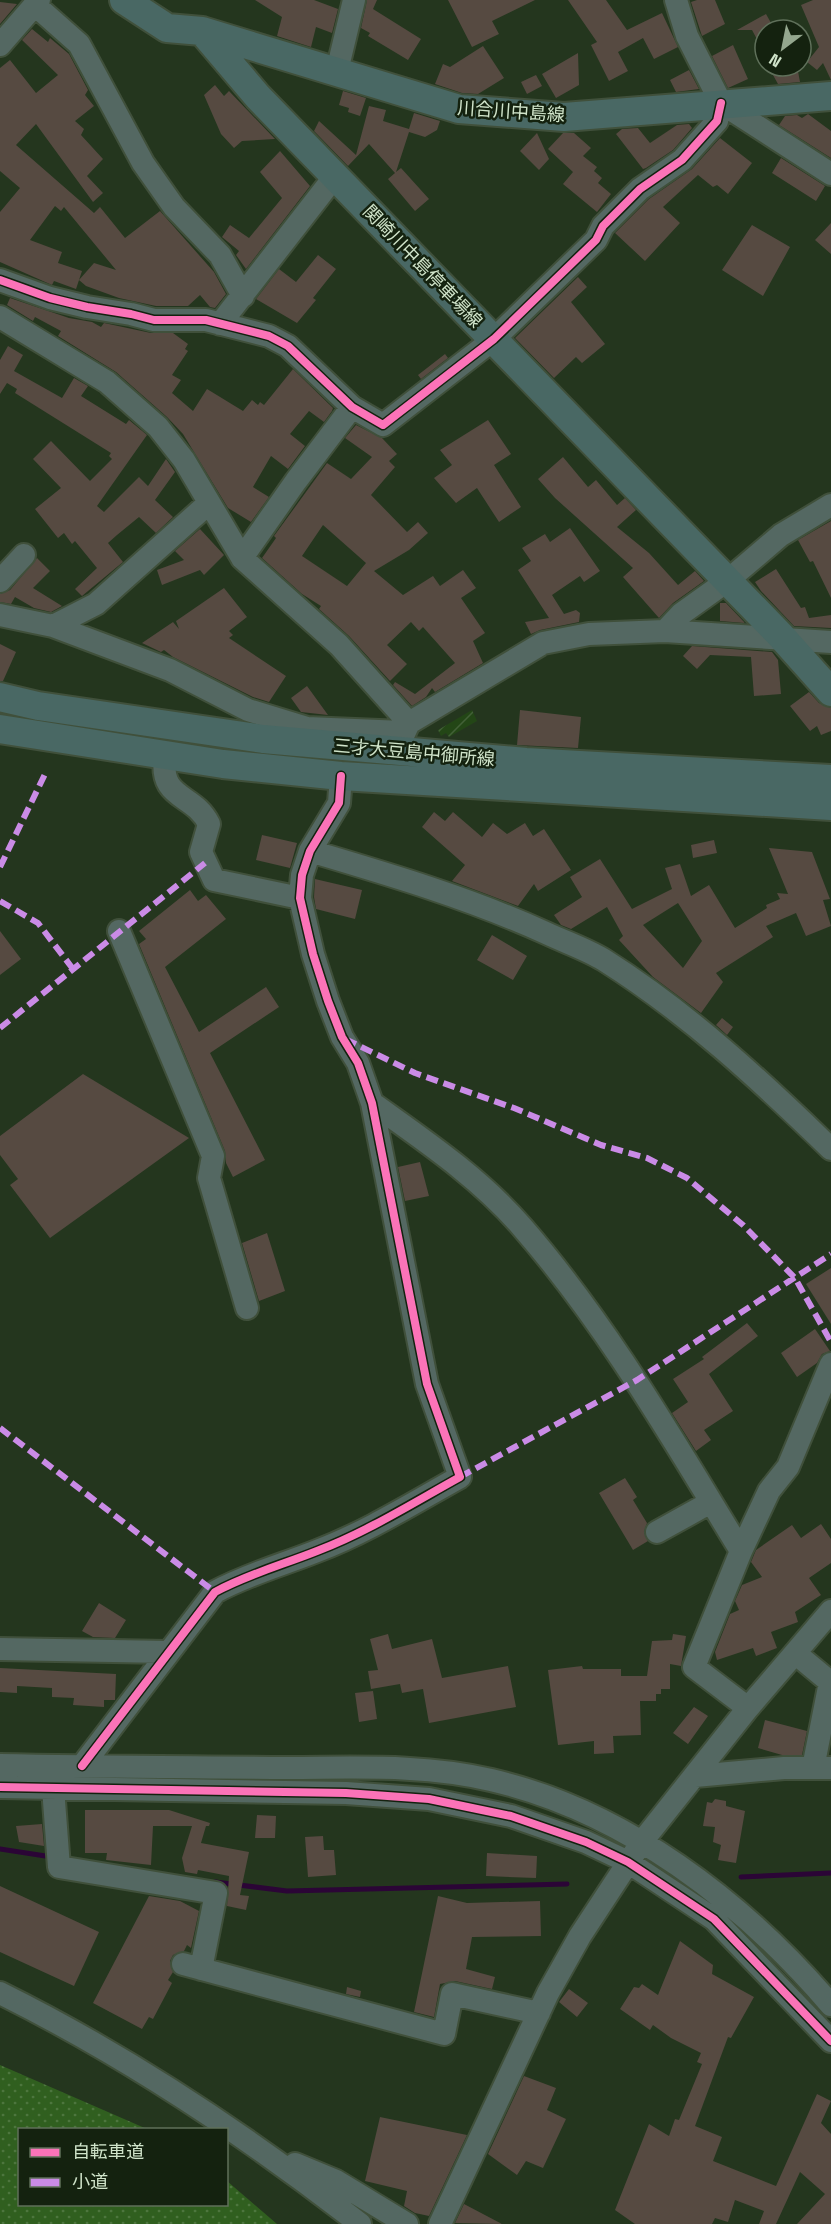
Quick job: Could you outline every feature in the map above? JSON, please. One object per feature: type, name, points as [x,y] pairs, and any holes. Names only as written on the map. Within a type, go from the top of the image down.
[{"type":"main road","points":[[124,0],[167,28],[202,31]]},
{"type":"main road","name":"川合川中島線","points":[[202,31],[459,109],[564,117],[831,96]]},
{"type":"main road","name":"関崎川中島停車場線","points":[[202,31],[258,97],[781,636],[831,692]]},
{"type":"main road","name":"三才大豆島中御所線","points":[[0,697],[38,706],[262,740],[405,735],[526,762],[831,779]]},
{"type":"main road","name":"三才大豆島中御所線","points":[[0,729],[165,756],[341,776],[831,806]]},
{"type":"street","points":[[337,71],[354,0]]},
{"type":"street","points":[[676,0],[687,36],[721,103],[831,174]]},
{"type":"street","points":[[0,45],[37,2],[79,44],[142,164],[174,207],[220,255],[243,296]]},
{"type":"street","points":[[0,280],[50,298],[154,320],[206,320],[269,336],[288,346],[352,407],[383,425],[494,339],[596,240],[603,226],[640,189],[682,159],[717,121],[721,103]]},
{"type":"street","points":[[220,324],[335,176]]},
{"type":"street","points":[[0,317],[107,382],[158,427],[184,460],[242,558],[339,645],[405,735]]},
{"type":"street","points":[[242,558],[352,407]]},
{"type":"street","points":[[53,626],[96,604],[209,503]]},
{"type":"street","points":[[665,631],[681,614],[727,580],[781,535],[831,505]]},
{"type":"street","points":[[0,581],[24,555]]},
{"type":"street","points":[[0,615],[53,626],[170,670],[248,710],[307,728],[405,735],[543,643],[589,634],[665,631],[781,636],[831,642]]},
{"type":"street","points":[[165,756],[163,773],[167,784],[205,815],[209,824],[201,852],[214,880],[300,898]]},
{"type":"street","points":[[82,1766],[215,1592],[246,1575],[318,1551],[391,1516],[459,1477],[427,1384],[372,1103],[358,1063],[342,1037],[328,1001],[313,954],[300,898],[302,875],[310,851],[339,803],[341,776]]},
{"type":"street","points":[[310,851],[435,888],[510,917],[602,959],[695,1024],[764,1084],[831,1149]]},
{"type":"street","points":[[119,931],[213,1156],[209,1178],[247,1308]]},
{"type":"street","points":[[372,1103],[453,1161],[521,1226],[590,1313],[630,1371],[741,1551]]},
{"type":"street","points":[[748,1708],[694,1667],[741,1551],[769,1491],[788,1467],[831,1364]]},
{"type":"street","points":[[657,1532],[711,1502]]},
{"type":"street","points":[[440,2224],[539,2013],[580,1936],[641,1843],[748,1708],[831,1611]]},
{"type":"street","points":[[0,1649],[168,1652]]},
{"type":"street","points":[[695,1776],[822,1768],[830,1682],[795,1653]]},
{"type":"street","points":[[0,1765],[410,1768],[450,1772],[492,1780],[541,1794],[590,1814],[667,1859],[741,1913],[831,2005]]},
{"type":"street","points":[[0,1787],[346,1793],[429,1799],[511,1816],[586,1842],[628,1862],[714,1919],[831,2041]]},
{"type":"street","points":[[53,1788],[59,1867],[216,1893],[192,1967],[444,2034],[452,1994],[539,2013]]},
{"type":"street","points":[[0,1993],[164,2084],[276,2159],[360,2224]]},
{"type":"street","points":[[276,2159],[295,2164],[336,2181],[407,2224]]},
{"type":"shaded area","points":[[472,710],[477,721],[449,737],[446,733],[441,736],[438,730]]},
{"type":"shaded area","points":[[0,2065],[145,2128],[18,2128],[18,2206],[228,2206],[228,2182],[277,2224],[0,2224]]},
{"type":"building","points":[[255,0],[314,0],[338,9],[332,33],[316,27],[311,47],[277,36],[282,17]]},
{"type":"building","points":[[367,0],[377,0],[373,9],[421,39],[408,60],[368,36],[370,33],[361,28]]},
{"type":"building","points":[[448,0],[535,0],[492,21],[499,34],[472,47]]},
{"type":"building","points":[[568,0],[606,0],[627,30],[662,13],[678,47],[654,59],[643,38],[618,52],[628,71],[609,81],[591,45],[597,42]]},
{"type":"building","points":[[715,0],[725,24],[702,36],[691,2]]},
{"type":"building","points":[[813,0],[831,0],[831,80],[823,63],[817,70],[813,67],[813,54],[819,47],[813,33],[813,18],[807,18],[801,5]]},
{"type":"building","points":[[0,2],[17,4],[0,24]]},
{"type":"building","points":[[753,21],[753,32],[737,30]]},
{"type":"building","points":[[32,29],[48,42],[50,38],[69,54],[88,90],[85,95],[94,106],[75,121],[84,129],[81,135],[103,159],[87,176],[103,193],[93,202],[36,124],[16,145],[94,213],[100,207],[125,238],[160,211],[214,272],[226,294],[215,308],[210,307],[200,295],[188,306],[156,306],[119,298],[86,286],[79,280],[76,289],[54,281],[52,285],[0,262],[0,212],[20,188],[0,171],[0,68],[10,60],[36,93],[58,75],[22,40]],"holes":[[[55,206],[61,211],[64,207],[116,270],[94,263],[79,280],[82,271],[58,263],[62,252],[30,240]]]},
{"type":"building","points":[[733,45],[748,79],[728,88],[712,56]]},
{"type":"building","points":[[483,46],[504,78],[478,94],[462,93],[435,84],[443,64],[450,67]]},
{"type":"building","points":[[578,53],[579,85],[556,98],[542,74]]},
{"type":"building","points":[[689,70],[699,89],[676,92],[670,80]]},
{"type":"building","points":[[536,75],[542,86],[527,94],[521,82]]},
{"type":"building","points":[[775,78],[799,78],[800,82],[778,84]]},
{"type":"building","points":[[215,85],[224,96],[229,91],[275,139],[242,141],[234,148],[221,134],[204,95]]},
{"type":"building","points":[[343,91],[366,98],[360,116],[348,112],[349,108],[339,105]]},
{"type":"building","points":[[369,106],[386,110],[383,121],[409,129],[414,113],[440,121],[437,130],[425,137],[409,132],[396,172],[401,168],[429,199],[415,211],[388,179],[395,173],[369,144],[348,166],[314,131],[319,121],[356,155]]},
{"type":"building","points":[[808,114],[831,131],[831,158],[779,125],[785,116],[797,115],[802,118]]},
{"type":"building","points":[[689,124],[692,128],[673,150],[643,169],[616,134],[622,129],[638,128],[650,143],[677,125]]},
{"type":"building","points":[[537,133],[549,159],[539,170],[520,151]]},
{"type":"building","points":[[563,133],[574,133],[591,148],[583,156],[597,167],[594,171],[602,178],[598,183],[611,194],[597,212],[563,184],[573,172],[548,149]]},
{"type":"building","points":[[720,138],[752,163],[728,194],[717,185],[713,187],[698,175],[663,207],[680,223],[645,261],[615,233],[649,199],[692,169]]},
{"type":"building","points":[[280,151],[310,186],[246,269],[236,255],[239,251],[222,237],[230,225],[249,238],[282,198],[260,172]]},
{"type":"building","points":[[781,158],[825,186],[816,201],[772,173]]},
{"type":"building","points":[[831,223],[831,254],[815,240]]},
{"type":"building","points":[[752,225],[790,247],[763,296],[722,270]]},
{"type":"building","points":[[318,255],[336,269],[313,298],[316,300],[297,323],[256,299],[279,269],[296,282]]},
{"type":"building","points":[[578,277],[587,287],[571,302],[605,344],[582,363],[576,357],[554,378],[515,338]]},
{"type":"building","points":[[10,298],[69,318],[92,322],[101,327],[104,323],[151,333],[173,333],[188,344],[185,349],[188,351],[172,375],[181,380],[172,393],[193,411],[207,389],[243,411],[252,400],[258,405],[260,402],[264,405],[293,369],[333,408],[332,411],[324,422],[309,411],[290,434],[305,446],[288,469],[271,456],[253,487],[269,497],[251,522],[228,508],[183,434],[167,417],[116,372],[58,336],[61,331],[35,317],[33,321],[7,305]]},
{"type":"building","points":[[8,346],[23,355],[14,371],[62,398],[74,378],[88,386],[81,396],[126,424],[129,420],[147,435],[97,506],[104,512],[139,477],[148,486],[166,459],[175,472],[155,500],[173,517],[156,533],[139,517],[117,535],[108,543],[123,562],[82,596],[75,589],[97,568],[75,541],[72,544],[64,533],[58,538],[35,509],[61,488],[33,459],[51,441],[90,481],[112,459],[109,456],[111,453],[15,393],[17,389],[7,383],[0,394],[0,360]]},
{"type":"building","points":[[445,354],[448,358],[421,379],[418,375]]},
{"type":"building","points":[[488,420],[511,454],[494,465],[521,507],[499,522],[477,488],[456,503],[434,478],[452,465],[440,450]]},
{"type":"building","points":[[356,425],[382,438],[397,454],[389,461],[395,467],[371,495],[407,532],[418,522],[428,533],[409,550],[374,571],[403,595],[433,576],[440,586],[463,570],[476,588],[461,598],[485,633],[473,641],[483,663],[435,692],[432,688],[426,697],[412,706],[393,685],[395,682],[415,694],[455,663],[423,627],[419,631],[411,622],[387,645],[407,664],[390,681],[349,636],[319,609],[321,606],[302,594],[262,558],[276,538],[274,536],[327,463],[351,479],[372,457],[345,438]],"holes":[[[323,525],[366,563],[347,586],[302,556]]]},
{"type":"building","points":[[563,457],[588,487],[596,480],[617,505],[625,498],[636,510],[617,527],[649,553],[678,585],[695,571],[704,581],[673,603],[659,618],[623,577],[633,568],[555,498],[538,479]]},
{"type":"building","points":[[831,521],[831,598],[813,561],[810,562],[798,540]]},
{"type":"building","points":[[570,528],[600,571],[584,582],[580,576],[552,595],[564,614],[576,610],[580,613],[579,622],[531,634],[525,622],[549,618],[518,570],[531,561],[522,548],[545,534],[550,542]]},
{"type":"building","points":[[200,529],[224,555],[204,575],[200,570],[162,585],[157,570],[184,560],[175,551]]},
{"type":"building","points":[[37,558],[50,571],[33,588],[62,606],[51,612],[34,608],[15,597],[11,604],[0,602],[0,594],[10,590]]},
{"type":"building","points":[[776,569],[801,608],[805,607],[809,618],[831,615],[831,628],[794,626],[761,591],[755,582]]},
{"type":"building","points":[[224,588],[247,617],[229,631],[233,635],[229,638],[286,676],[269,702],[253,697],[173,657],[164,650],[161,652],[142,643],[173,622],[179,629],[176,621]]},
{"type":"building","points":[[720,603],[726,603],[745,623],[720,621]]},
{"type":"building","points":[[0,644],[16,652],[3,681],[0,681]]},
{"type":"building","points":[[692,646],[772,652],[778,660],[781,694],[754,696],[751,657],[710,655],[697,669],[683,656]]},
{"type":"building","points":[[307,686],[328,715],[301,712],[291,698]]},
{"type":"building","points":[[809,692],[819,703],[831,708],[831,731],[821,735],[817,726],[810,731],[790,706]]},
{"type":"building","points":[[520,710],[581,717],[578,748],[517,745]]},
{"type":"building","points":[[434,812],[445,821],[453,812],[482,837],[493,823],[507,834],[525,823],[533,836],[544,829],[571,870],[538,891],[534,884],[518,906],[452,881],[465,865],[422,827]]},
{"type":"building","points":[[262,835],[297,843],[290,868],[256,860]]},
{"type":"building","points":[[714,840],[717,853],[693,858],[691,845]]},
{"type":"building","points":[[769,848],[812,852],[830,899],[823,900],[831,926],[806,936],[796,913],[766,926],[773,937],[716,973],[723,982],[701,1013],[653,977],[619,940],[623,936],[607,907],[571,929],[561,925],[554,915],[582,897],[570,877],[600,859],[632,909],[672,889],[665,868],[680,864],[691,896],[709,885],[735,928],[767,908],[766,905],[780,899],[777,893],[788,894]],"holes":[[[678,903],[702,941],[683,968],[643,925]]]},
{"type":"building","points":[[315,879],[362,890],[355,919],[316,909]]},
{"type":"building","points":[[190,890],[198,901],[206,895],[226,919],[165,967],[199,1032],[266,987],[279,1007],[210,1053],[265,1160],[233,1177],[226,1163],[225,1151],[139,944],[146,939],[139,931]]},
{"type":"building","points":[[0,931],[21,959],[0,975]]},
{"type":"building","points":[[492,935],[527,956],[513,980],[477,960]]},
{"type":"building","points":[[722,1018],[733,1027],[727,1035],[716,1025]]},
{"type":"building","points":[[83,1074],[189,1138],[50,1238],[10,1185],[18,1179],[0,1155],[0,1136]]},
{"type":"building","points":[[420,1162],[429,1196],[405,1201],[398,1167]]},
{"type":"building","points":[[267,1233],[285,1291],[259,1301],[242,1243]]},
{"type":"building","points":[[831,1268],[831,1324],[806,1284]]},
{"type":"building","points":[[747,1323],[758,1336],[709,1374],[733,1411],[704,1430],[711,1440],[696,1451],[672,1413],[688,1402],[673,1379],[704,1359],[702,1357]]},
{"type":"building","points":[[815,1329],[830,1351],[822,1354],[817,1363],[797,1377],[781,1353]]},
{"type":"building","points":[[625,1478],[637,1497],[633,1500],[647,1523],[644,1532],[648,1541],[633,1550],[599,1493]]},
{"type":"building","points":[[821,1524],[831,1539],[831,1563],[809,1578],[821,1595],[795,1612],[798,1622],[771,1632],[777,1648],[756,1656],[753,1648],[717,1660],[715,1652],[730,1614],[739,1610],[735,1601],[742,1585],[762,1577],[751,1562],[756,1550],[792,1525],[801,1538]]},
{"type":"building","points":[[99,1603],[126,1620],[115,1638],[93,1637],[82,1631]]},
{"type":"building","points":[[388,1634],[392,1649],[432,1639],[442,1678],[508,1666],[516,1707],[429,1723],[423,1689],[402,1693],[400,1684],[371,1689],[368,1671],[378,1670],[370,1639]]},
{"type":"building","points":[[673,1634],[686,1636],[681,1666],[670,1664],[670,1689],[661,1689],[661,1694],[656,1694],[656,1701],[640,1701],[641,1735],[613,1736],[614,1753],[594,1754],[594,1741],[558,1745],[548,1670],[582,1666],[583,1669],[621,1669],[621,1676],[647,1676],[652,1641],[672,1640]]},
{"type":"building","points":[[0,1668],[116,1674],[115,1700],[104,1700],[104,1707],[73,1705],[74,1698],[52,1697],[52,1688],[17,1686],[17,1693],[0,1692]]},
{"type":"building","points":[[373,1691],[377,1719],[359,1722],[355,1693]]},
{"type":"building","points":[[694,1707],[708,1716],[688,1744],[673,1733]]},
{"type":"building","points":[[765,1720],[807,1731],[802,1755],[782,1755],[758,1748]]},
{"type":"building","points":[[715,1799],[726,1801],[726,1806],[745,1811],[736,1863],[718,1860],[721,1845],[713,1842],[715,1827],[703,1826],[707,1802],[712,1803]]},
{"type":"building","points":[[85,1810],[169,1810],[210,1823],[206,1826],[201,1843],[249,1852],[240,1895],[249,1896],[246,1910],[227,1906],[229,1876],[198,1870],[197,1874],[185,1872],[182,1858],[192,1826],[153,1826],[151,1865],[106,1860],[107,1853],[85,1853]]},
{"type":"building","points":[[257,1815],[276,1816],[275,1838],[255,1838]]},
{"type":"building","points":[[42,1824],[44,1846],[19,1842],[16,1826]]},
{"type":"building","points":[[323,1836],[324,1850],[334,1850],[336,1875],[308,1877],[305,1837]]},
{"type":"building","points":[[487,1853],[537,1856],[536,1878],[486,1876]]},
{"type":"building","points":[[0,1886],[99,1932],[74,1986],[0,1952]]},
{"type":"building","points":[[149,1896],[180,1901],[199,1911],[191,1948],[187,1945],[184,1951],[173,1955],[170,1961],[173,1972],[168,1980],[172,1983],[153,2019],[149,2017],[142,2029],[93,2003]]},
{"type":"building","points":[[438,1896],[467,1903],[540,1901],[541,1936],[472,1937],[466,1969],[495,1977],[492,1989],[455,1981],[440,1984],[434,2017],[414,2012]]},
{"type":"building","points":[[680,1941],[713,1965],[712,1974],[754,1997],[731,2038],[728,2037],[695,2126],[722,2137],[713,2161],[776,2186],[817,2094],[831,2101],[821,2123],[831,2134],[831,2224],[797,2224],[825,2194],[800,2172],[776,2224],[759,2224],[764,2211],[735,2200],[728,2222],[715,2218],[712,2224],[635,2224],[615,2210],[649,2124],[669,2136],[675,2119],[679,2120],[702,2064],[697,2062],[701,2053],[671,2038],[653,2025],[650,2030],[620,2009],[634,1987],[639,1988],[642,1984],[658,1995]]},
{"type":"building","points":[[347,1987],[361,1991],[360,1997],[346,1994]]},
{"type":"building","points":[[569,1989],[588,2003],[577,2017],[559,2002]]},
{"type":"building","points":[[524,2076],[556,2088],[547,2110],[566,2119],[543,2168],[526,2161],[517,2175],[488,2154]]},
{"type":"building","points":[[380,2117],[467,2135],[429,2216],[415,2213],[404,2206],[407,2191],[365,2181]]},
{"type":"building","points":[[464,2204],[502,2224],[455,2223]]},
{"type":"waterway","points":[[0,1849],[52,1857]]},
{"type":"waterway","points":[[741,1877],[831,1873]]},
{"type":"waterway","points":[[215,1882],[287,1891],[567,1884]]},
{"type":"marked path","points":[[0,867],[46,772]]},
{"type":"marked path","points":[[0,1028],[205,863]]},
{"type":"marked path","points":[[0,901],[38,923],[73,969]]},
{"type":"marked path","points":[[345,1039],[415,1073],[514,1108],[601,1145],[647,1158],[687,1178],[743,1225],[795,1278],[831,1342]]},
{"type":"marked path","points":[[460,1477],[637,1380],[831,1254]]},
{"type":"marked path","points":[[0,1428],[215,1592]]},
{"type":"cycle path","points":[[0,280],[50,298],[87,307],[154,320],[206,320],[269,336],[288,346],[352,407],[383,425],[494,339],[596,240],[603,226],[640,189],[682,160],[717,121],[721,103]]},
{"type":"cycle path","points":[[82,1766],[215,1592],[354,1535],[460,1477],[427,1384],[372,1103],[358,1063],[342,1037],[328,1001],[313,954],[300,898],[302,875],[310,851],[339,803],[341,776]]},
{"type":"cycle path","points":[[0,1787],[346,1793],[429,1799],[511,1816],[586,1842],[628,1862],[714,1919],[831,2041]]}]
